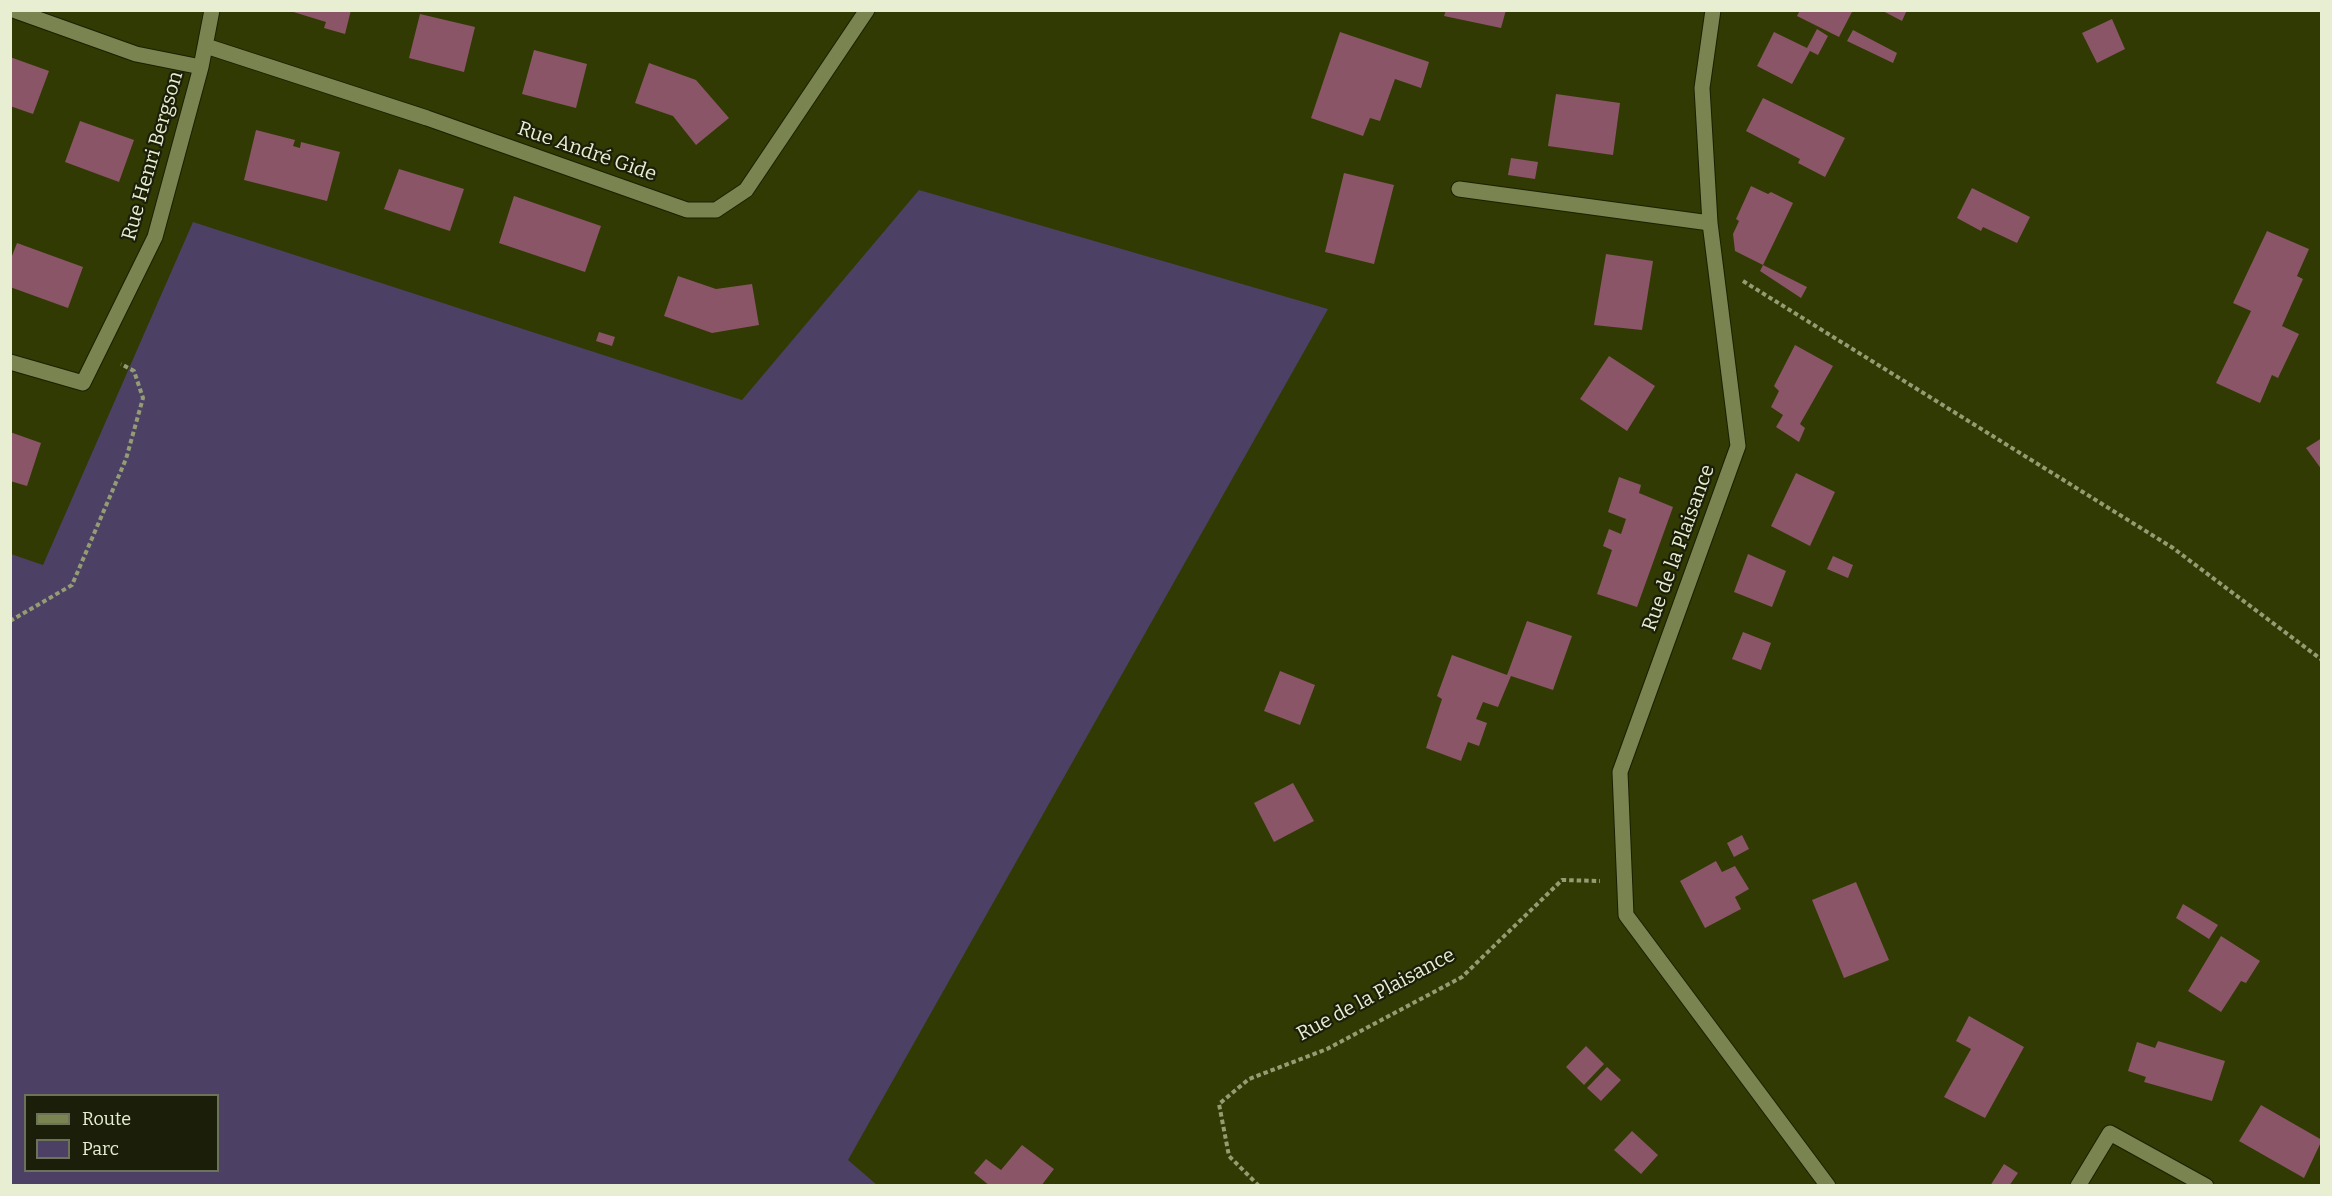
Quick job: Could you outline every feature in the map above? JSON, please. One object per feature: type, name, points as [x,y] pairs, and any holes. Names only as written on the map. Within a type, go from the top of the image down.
[{"type":"street","name":"Rue Henri Bergson","points":[[13,10],[136,54],[201,67]]},
{"type":"street","name":"Rue Henri Bergson","points":[[10,362],[83,383],[155,237],[201,67],[212,10]]},
{"type":"street","name":"Rue André Gide","points":[[206,46],[427,118],[687,210],[716,210],[746,190],[867,10]]},
{"type":"street","name":"Rue de la Plaisance","points":[[1713,10],[1702,88],[1710,223],[1738,446],[1620,772],[1626,915],[1828,1185]]},
{"type":"street","points":[[1460,189],[1710,223]]},
{"type":"street","points":[[2078,1185],[2110,1132],[2206,1185]]},
{"type":"path","points":[[1715,263],[2173,548],[2322,660]]},
{"type":"path","points":[[10,621],[72,585],[126,459],[143,398],[134,371],[98,352]]},
{"type":"path","name":"Rue de la Plaisance","points":[[1259,1185],[1228,1156],[1219,1104],[1249,1079],[1327,1049],[1462,977],[1562,880],[1625,882]]},
{"type":"green space","points":[[919,190],[1328,309],[848,1160],[877,1185],[11,1185],[11,554],[43,565],[193,222],[742,400]]},
{"type":"building","points":[[287,10],[351,10],[345,34],[324,28],[326,22]]},
{"type":"building","points":[[1446,10],[1506,10],[1501,28],[1444,16]]},
{"type":"building","points":[[1800,10],[1853,10],[1839,37],[1797,16]]},
{"type":"building","points":[[1881,10],[1907,10],[1902,21]]},
{"type":"building","points":[[420,14],[475,27],[464,72],[409,58]]},
{"type":"building","points":[[2112,19],[2125,49],[2097,63],[2082,33]]},
{"type":"building","points":[[1817,29],[1828,36],[1818,55],[1810,51],[1792,84],[1757,66],[1774,32],[1807,48]]},
{"type":"building","points":[[1853,30],[1897,53],[1893,63],[1847,41]]},
{"type":"building","points":[[1340,32],[1429,62],[1421,88],[1395,79],[1380,121],[1370,118],[1363,136],[1311,118]]},
{"type":"building","points":[[534,50],[587,64],[576,108],[522,94]]},
{"type":"building","points":[[10,57],[49,71],[33,114],[10,106]]},
{"type":"building","points":[[649,63],[696,80],[729,118],[696,145],[673,116],[635,103]]},
{"type":"building","points":[[1556,94],[1620,103],[1613,155],[1548,146]]},
{"type":"building","points":[[1763,98],[1845,138],[1825,177],[1798,163],[1800,159],[1746,131]]},
{"type":"building","points":[[80,121],[134,140],[119,182],[65,162]]},
{"type":"building","points":[[256,130],[295,140],[293,146],[300,148],[301,142],[340,152],[327,201],[244,180]]},
{"type":"building","points":[[1511,158],[1538,162],[1535,179],[1508,175]]},
{"type":"building","points":[[399,169],[464,189],[450,231],[384,209]]},
{"type":"building","points":[[1344,173],[1394,185],[1374,264],[1325,252]]},
{"type":"building","points":[[1751,186],[1768,194],[1771,192],[1793,203],[1763,265],[1735,251],[1733,234],[1739,221],[1736,219]]},
{"type":"building","points":[[1972,188],[2030,217],[2017,243],[1983,227],[1981,231],[1957,218]]},
{"type":"building","points":[[514,196],[601,226],[585,272],[499,243]]},
{"type":"building","points":[[2267,231],[2309,249],[2297,276],[2303,279],[2282,326],[2299,334],[2278,378],[2272,375],[2260,403],[2216,383],[2251,311],[2233,303]]},
{"type":"building","points":[[17,243],[83,267],[68,308],[10,287],[10,261]]},
{"type":"building","points":[[1606,254],[1653,261],[1642,330],[1594,325]]},
{"type":"building","points":[[1763,265],[1807,287],[1801,298],[1760,271]]},
{"type":"building","points":[[678,276],[716,289],[752,284],[759,325],[712,333],[664,316]]},
{"type":"building","points":[[599,332],[615,337],[612,346],[596,341]]},
{"type":"building","points":[[1795,345],[1833,366],[1800,424],[1805,428],[1799,442],[1776,427],[1783,415],[1771,407],[1779,391],[1774,386]]},
{"type":"building","points":[[1609,356],[1655,386],[1627,431],[1580,399]]},
{"type":"building","points":[[10,432],[41,443],[27,486],[10,481]]},
{"type":"building","points":[[2322,438],[2322,470],[2306,448]]},
{"type":"building","points":[[1796,473],[1835,492],[1810,546],[1771,526]]},
{"type":"building","points":[[1619,477],[1641,485],[1639,493],[1673,507],[1637,607],[1597,594],[1612,550],[1603,546],[1609,529],[1621,534],[1626,519],[1608,512]]},
{"type":"building","points":[[1748,554],[1786,571],[1772,607],[1734,592]]},
{"type":"building","points":[[1833,556],[1853,565],[1848,578],[1827,569]]},
{"type":"building","points":[[1527,621],[1572,636],[1553,690],[1511,676],[1498,707],[1483,702],[1476,719],[1487,723],[1479,746],[1468,742],[1461,761],[1426,748],[1442,699],[1437,696],[1452,655],[1507,675]]},
{"type":"building","points":[[1743,632],[1771,643],[1761,670],[1732,659]]},
{"type":"building","points":[[1280,671],[1315,685],[1300,725],[1264,711]]},
{"type":"building","points":[[1293,783],[1314,821],[1274,842],[1254,803]]},
{"type":"building","points":[[1742,835],[1749,849],[1734,857],[1727,843]]},
{"type":"building","points":[[1716,861],[1722,872],[1735,866],[1749,889],[1735,897],[1741,909],[1705,928],[1680,881]]},
{"type":"building","points":[[1856,882],[1889,960],[1844,978],[1812,900]]},
{"type":"building","points":[[2183,904],[2218,925],[2209,939],[2176,918]]},
{"type":"building","points":[[2221,936],[2260,961],[2246,983],[2241,981],[2221,1012],[2188,991]]},
{"type":"building","points":[[1969,1016],[2024,1047],[1985,1118],[1944,1097],[1971,1049],[1956,1041]]},
{"type":"building","points":[[2158,1041],[2225,1061],[2212,1101],[2144,1082],[2146,1077],[2128,1071],[2137,1042],[2155,1048]]},
{"type":"building","points":[[1586,1046],[1604,1064],[1584,1085],[1566,1067]]},
{"type":"building","points":[[1607,1067],[1621,1080],[1601,1101],[1587,1088]]},
{"type":"building","points":[[2261,1105],[2322,1140],[2304,1178],[2239,1141]]},
{"type":"building","points":[[1632,1131],[1658,1155],[1641,1174],[1614,1150]]},
{"type":"building","points":[[1022,1145],[1054,1169],[1041,1186],[990,1186],[974,1173],[986,1159],[1001,1170]]},
{"type":"building","points":[[2004,1164],[2018,1173],[2009,1186],[1990,1186]]}]
